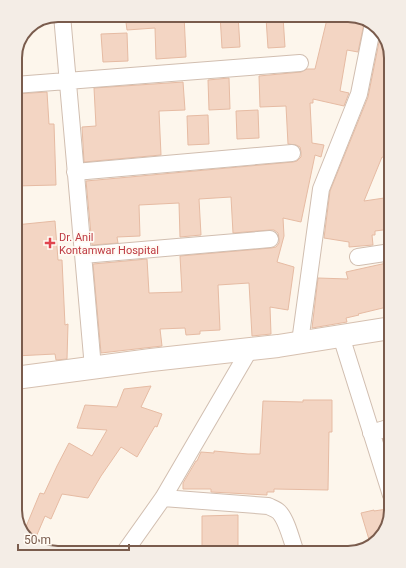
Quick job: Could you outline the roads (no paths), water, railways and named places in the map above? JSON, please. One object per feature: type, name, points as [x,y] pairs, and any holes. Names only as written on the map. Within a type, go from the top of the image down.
[{"type":"street","points":[[63,22],[93,368]]},
{"type":"street","points":[[300,342],[321,189],[358,94],[372,31]]},
{"type":"street","points":[[22,84],[300,63]]},
{"type":"street","points":[[75,172],[292,153]]},
{"type":"street","points":[[83,255],[270,239]]},
{"type":"street","points":[[358,257],[384,253]]},
{"type":"street","points":[[22,377],[250,349],[384,329]]},
{"type":"street","points":[[341,336],[384,472]]},
{"type":"street","points":[[129,546],[163,498],[250,349]]},
{"type":"street","points":[[372,433],[384,429]]},
{"type":"street","points":[[163,498],[268,506],[274,508],[280,513],[284,520],[293,546]]},
{"type":"place","name":"Dr. Anil Kontamwar Hospital","points":[[50,243]]}]
